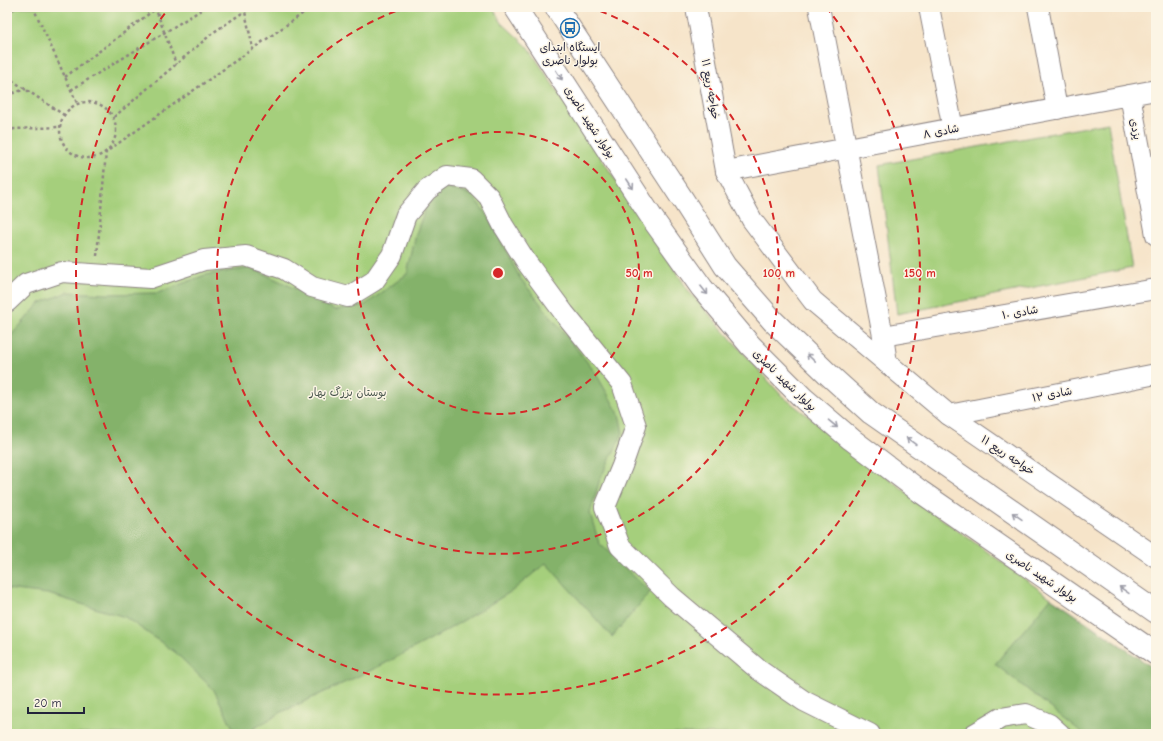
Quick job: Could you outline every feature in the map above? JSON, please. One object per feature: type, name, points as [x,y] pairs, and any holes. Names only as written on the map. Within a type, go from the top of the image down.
[{"type":"main road","name":"بولوار شهید ناصری","points":[[514,7],[654,220],[702,288],[755,350],[804,399],[851,439],[914,488],[1156,654]]},
{"type":"main road","points":[[556,7],[725,266],[773,321],[871,413],[1156,612]]},
{"type":"street","name":"خواجه ربیع ۱۱","points":[[696,7],[726,171],[752,220],[813,301],[949,415],[1156,557]]},
{"type":"street","points":[[819,7],[887,363]]},
{"type":"street","points":[[929,7],[953,129]]},
{"type":"street","points":[[1038,7],[1057,109]]},
{"type":"street","name":"شادی ۸","points":[[726,171],[1156,90]]},
{"type":"street","name":"یزدی","points":[[1130,95],[1156,234]]},
{"type":"street","points":[[7,302],[26,284],[62,272],[150,278],[204,260],[246,256],[284,270],[312,287],[348,298],[374,280],[392,255],[406,216],[427,190],[447,176],[471,179],[488,197],[503,225],[527,263],[564,313],[622,384],[636,426],[605,508],[620,546],[672,597],[759,670],[804,701],[870,734]]},
{"type":"street","name":"شادی ۱۰","points":[[883,336],[1156,289]]},
{"type":"street","name":"شادی ۱۲","points":[[949,415],[1156,374]]},
{"type":"street","points":[[974,734],[1000,718],[1026,714],[1049,724],[1060,734]]},
{"type":"path","points":[[7,12],[18,7]]},
{"type":"path","points":[[33,7],[77,103]]},
{"type":"path","points":[[65,77],[156,7],[176,64]]},
{"type":"path","points":[[71,90],[206,7]]},
{"type":"path","points":[[244,7],[253,48]]},
{"type":"path","points":[[114,117],[214,32],[251,7]]},
{"type":"path","points":[[95,275],[106,152],[116,135],[116,126],[114,117],[101,104],[92,102],[77,103],[64,114],[60,127],[60,136],[64,145],[79,157],[88,158],[98,156],[106,152],[312,7]]},
{"type":"path","points":[[7,76],[64,114]]},
{"type":"path","points":[[7,95],[26,89]]},
{"type":"path","points":[[7,132],[14,129],[60,127]]},
{"type":"green space","name":"بوستان بزرگ بهار","points":[[7,7],[492,7],[502,23],[528,47],[690,293],[782,396],[927,508],[1051,598],[1156,670],[1156,734],[7,734]]},
{"type":"green space","points":[[1108,123],[1132,268],[897,314],[879,165]]},
{"type":"green space","points":[[444,188],[472,195],[489,218],[520,278],[595,372],[619,414],[623,433],[600,479],[590,513],[599,543],[650,592],[612,637],[546,563],[512,591],[444,632],[382,665],[282,712],[253,729],[256,734],[236,734],[214,690],[175,652],[125,617],[48,594],[7,589],[7,340],[40,303],[68,292],[106,294],[158,293],[205,275],[251,268],[286,284],[335,310],[365,305],[407,274],[416,234],[426,206]]},
{"type":"green space","points":[[1051,598],[1156,670],[1156,734],[1084,734],[995,664]]},
{"type":"place","name":"ایستگاه ابتدای بولوار ناصری","points":[[570,28]]}]
